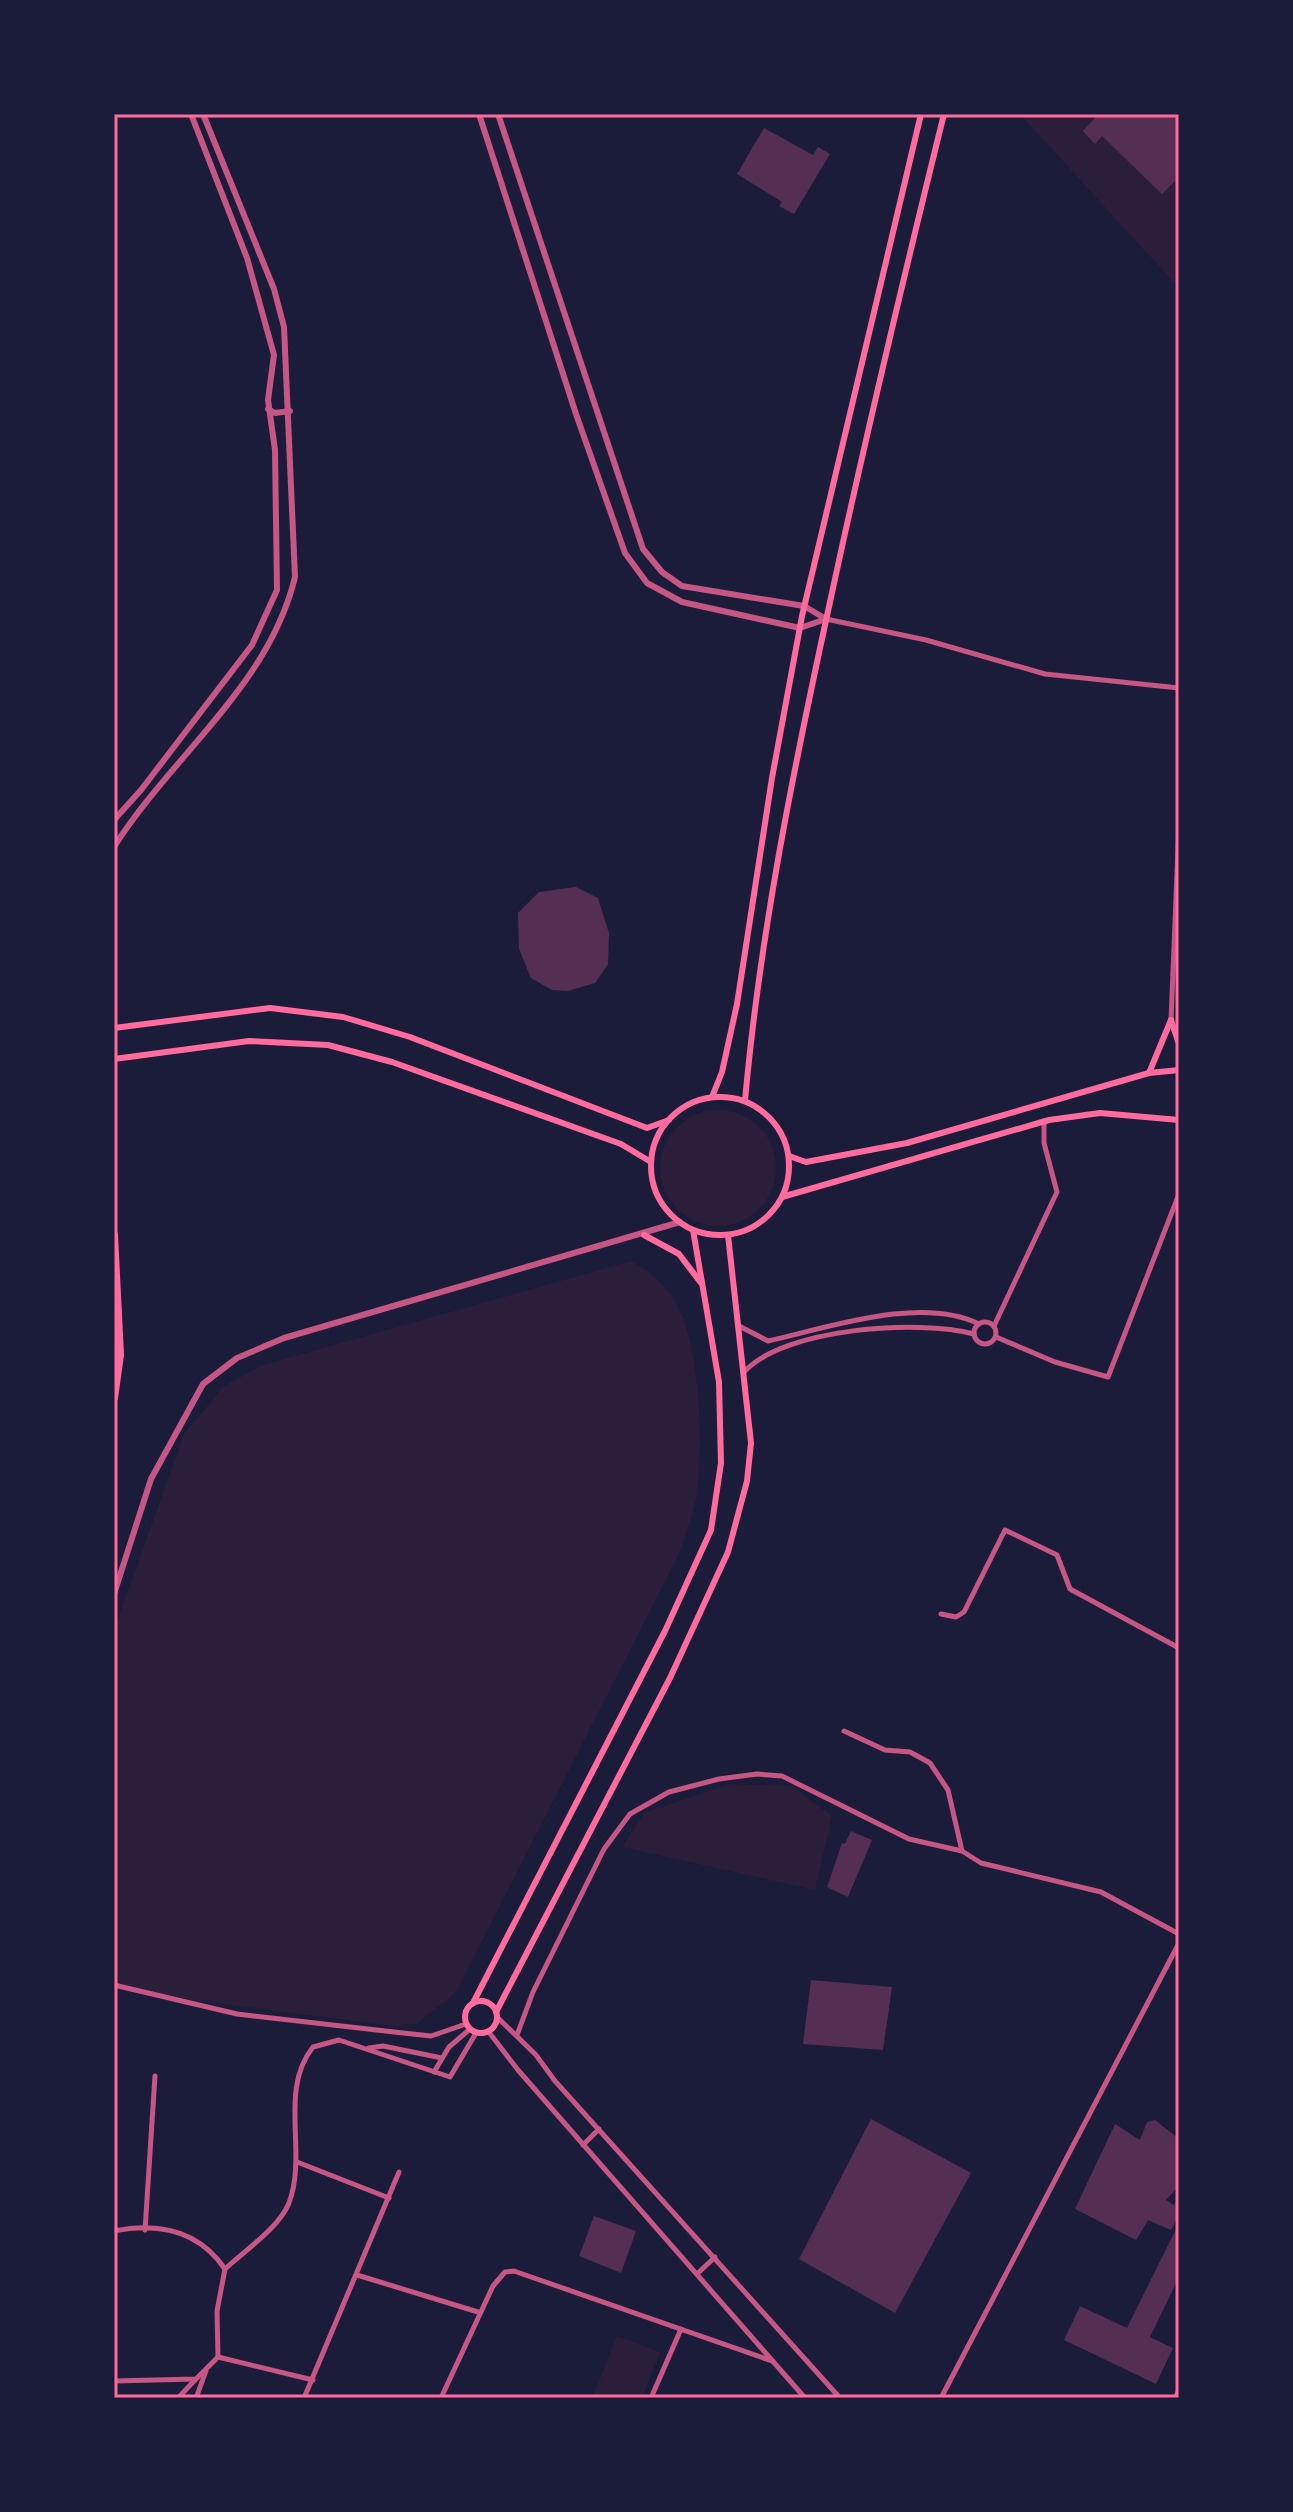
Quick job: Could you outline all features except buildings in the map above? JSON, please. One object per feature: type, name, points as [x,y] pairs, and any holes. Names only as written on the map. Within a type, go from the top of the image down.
[{"type":"highway","points":[[114,1235],[120,1355],[114,1398]]},
{"type":"main road","points":[[712,1097],[722,1072],[737,1004],[772,778],[804,606],[921,114]]},
{"type":"main road","points":[[745,1101],[783,823],[878,382],[944,114]]},
{"type":"main road","points":[[114,1028],[270,1008],[343,1017],[410,1037],[647,1128],[669,1120]]},
{"type":"main road","points":[[1171,1020],[1179,1027]]},
{"type":"main road","points":[[1171,1020],[1179,1044]]},
{"type":"main road","points":[[1149,1073],[1171,1020]]},
{"type":"main road","points":[[114,1059],[249,1041],[328,1045],[392,1062],[621,1144],[651,1162]]},
{"type":"main road","points":[[789,1156],[806,1162],[907,1143],[1149,1073],[1179,1070]]},
{"type":"main road","points":[[712,1097],[745,1101],[765,1113],[779,1130],[789,1156],[789,1175],[782,1197],[768,1215],[750,1228],[728,1235],[693,1230],[680,1222],[659,1198],[651,1162],[660,1133],[681,1109],[712,1097]]},
{"type":"main road","points":[[782,1197],[1044,1121],[1100,1113],[1179,1120]]},
{"type":"main road","points":[[693,1230],[719,1382],[721,1463],[711,1530],[665,1631],[473,2003],[465,2013],[470,2029],[488,2031],[670,1678],[728,1552],[747,1481],[751,1443],[728,1235]]},
{"type":"main road","points":[[644,1235],[679,1254],[702,1283]]},
{"type":"main road","points":[[473,2003],[488,2003],[496,2015]]},
{"type":"street","points":[[114,820],[252,645],[269,614],[277,590],[275,450],[268,409],[274,355],[247,258],[191,114]]},
{"type":"street","points":[[114,847],[269,647],[288,603],[295,577],[284,327],[274,289],[203,114]]},
{"type":"street","points":[[479,114],[576,414],[625,553],[636,571],[663,594],[682,602],[800,628],[826,619]]},
{"type":"street","points":[[498,114],[643,549],[662,572],[682,586],[804,606],[826,619],[926,640],[1045,674],[1179,688]]},
{"type":"street","points":[[269,392],[289,393]]},
{"type":"street","points":[[268,409],[275,413],[290,411]]},
{"type":"street","points":[[1171,1020],[1179,824]]},
{"type":"street","points":[[996,1337],[994,1326],[1057,1192],[1044,1143],[1044,1121]]},
{"type":"street","points":[[996,1337],[1055,1362],[1108,1377],[1179,1194]]},
{"type":"street","points":[[114,1594],[151,1479],[203,1384],[237,1358],[284,1338],[680,1222]]},
{"type":"street","points":[[739,1326],[768,1341],[864,1320],[917,1313],[957,1316],[994,1326]]},
{"type":"street","points":[[974,1334],[979,1324]]},
{"type":"street","points":[[744,1372],[759,1357],[783,1346],[897,1325],[974,1334],[982,1343],[990,1343],[996,1337]]},
{"type":"street","points":[[941,1614],[956,1617],[964,1612],[1005,1530],[1057,1555],[1070,1589],[1179,1648]]},
{"type":"street","points":[[844,1731],[885,1750],[910,1752],[930,1763],[948,1790],[962,1851]]},
{"type":"street","points":[[517,2035],[533,1992],[604,1849],[630,1814],[669,1792],[719,1779],[757,1774],[782,1776],[909,1839],[962,1851],[981,1863],[1101,1892],[1179,1934]]},
{"type":"street","points":[[941,2398],[1179,1943]]},
{"type":"street","points":[[114,1985],[237,2014],[431,2036],[470,2029]]},
{"type":"street","points":[[496,2015],[840,2398]]},
{"type":"street","points":[[434,2072],[449,2047],[470,2029]]},
{"type":"street","points":[[178,2398],[218,2357],[217,2311],[225,2269],[288,2206],[297,2162],[295,2093],[299,2069],[313,2047],[331,2040],[450,2077],[470,2029]]},
{"type":"street","points":[[488,2031],[583,2145],[805,2398]]},
{"type":"street","points":[[366,2049],[383,2046],[442,2058]]},
{"type":"street","points":[[145,2230],[155,2076]]},
{"type":"street","points":[[583,2145],[599,2129]]},
{"type":"street","points":[[297,2162],[389,2198]]},
{"type":"street","points":[[304,2398],[399,2172]]},
{"type":"street","points":[[114,2231],[145,2230],[193,2236],[211,2249],[225,2269]]},
{"type":"street","points":[[697,2274],[715,2257]]},
{"type":"street","points":[[441,2398],[478,2312],[505,2272],[514,2271],[773,2361]]},
{"type":"street","points":[[357,2275],[478,2312]]},
{"type":"street","points":[[651,2398],[681,2329]]},
{"type":"street","points":[[218,2357],[313,2380]]},
{"type":"street","points":[[196,2398],[206,2370]]},
{"type":"street","points":[[114,2381],[196,2379]]},
{"type":"street","points":[[1175,2398],[1179,2390]]},
{"type":"shaded area","points":[[1020,114],[1179,114],[1179,288]]},
{"type":"shaded area","points":[[718,1110],[740,1114],[759,1127],[772,1146],[776,1168],[772,1190],[759,1209],[740,1222],[718,1226],[696,1222],[677,1209],[664,1190],[660,1168],[664,1146],[677,1127],[696,1114]]},
{"type":"shaded area","points":[[631,1261],[652,1275],[669,1292],[688,1335],[700,1422],[695,1505],[680,1552],[456,1992],[417,2024],[393,2026],[191,2000],[114,1984],[114,1630],[184,1434],[224,1386],[263,1365]]},
{"type":"shaded area","points":[[730,1784],[792,1786],[832,1816],[815,1890],[622,1847],[644,1813]]},
{"type":"shaded area","points":[[617,2336],[660,2352],[642,2398],[592,2398]]}]
